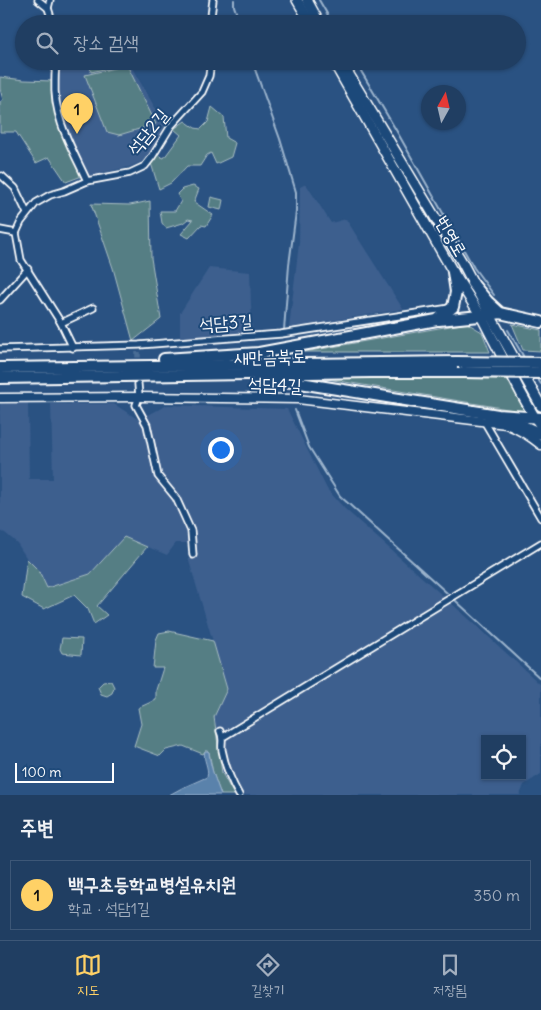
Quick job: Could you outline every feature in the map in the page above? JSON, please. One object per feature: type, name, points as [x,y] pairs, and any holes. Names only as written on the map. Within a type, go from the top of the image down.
[{"type":"highway","points":[[437,320],[453,307],[456,292],[453,272]]},
{"type":"highway","points":[[472,284],[488,302],[490,315]]},
{"type":"highway","points":[[92,366],[259,353],[437,320],[490,315],[541,322]]},
{"type":"highway","name":"새만금북로","points":[[0,368],[457,362],[541,363]]},
{"type":"highway","name":"새만금북로","points":[[0,378],[371,372],[541,373]]},
{"type":"highway","points":[[148,376],[294,382],[539,421]]},
{"type":"highway","points":[[498,415],[541,434]]},
{"type":"main road","points":[[297,0],[306,15]]},
{"type":"main road","points":[[307,0],[315,15]]},
{"type":"main road","name":"번영로","points":[[338,70],[453,272],[490,315],[541,406]]},
{"type":"main road","name":"번영로","points":[[346,70],[462,262],[472,284]]},
{"type":"main road","name":"번영로","points":[[490,315],[539,421]]},
{"type":"street","points":[[38,0],[48,8],[51,15]]},
{"type":"street","points":[[48,8],[50,0]]},
{"type":"street","points":[[211,15],[212,0]]},
{"type":"street","points":[[55,70],[54,93],[60,122],[87,181]]},
{"type":"street","name":"석담2길","points":[[16,233],[27,213],[36,203],[50,194],[64,191],[87,181],[130,172],[145,166],[171,126],[202,92],[210,70]]},
{"type":"street","points":[[2,176],[16,188],[27,213]]},
{"type":"street","points":[[0,230],[16,233],[21,260],[61,323],[73,348]]},
{"type":"street","points":[[0,300],[28,270]]},
{"type":"street","name":"석담3길","points":[[0,349],[139,345],[281,334],[453,307]]},
{"type":"street","points":[[61,323],[93,308]]},
{"type":"street","points":[[138,352],[139,345]]},
{"type":"street","points":[[138,384],[139,397],[136,405],[147,425],[158,476],[176,498],[191,531],[193,555]]},
{"type":"street","name":"석담4길","points":[[0,398],[298,399],[506,424],[530,435],[541,445]]},
{"type":"street","points":[[484,421],[541,518]]},
{"type":"street","points":[[239,795],[232,783],[222,748],[222,734],[541,543]]},
{"type":"shaded area","points":[[58,70],[133,70],[165,125],[153,151],[141,162],[129,167],[88,176],[62,122],[56,90]]},
{"type":"shaded area","points":[[306,184],[331,223],[346,219],[403,309],[289,328],[299,243],[300,187]]},
{"type":"shaded area","points":[[209,268],[250,272],[252,334],[180,338],[180,313]]},
{"type":"shaded area","points":[[28,403],[29,479],[53,479],[51,404],[114,404],[139,420],[167,405],[287,409],[327,489],[345,509],[541,685],[541,774],[524,785],[520,795],[234,795],[222,774],[214,717],[227,689],[189,561],[188,543],[176,543],[167,555],[124,537],[90,574],[47,588],[39,571],[27,559],[17,543],[0,531],[0,404]]},
{"type":"shaded area","points":[[205,751],[209,752],[212,769],[221,795],[169,795],[207,777],[208,770],[204,757]]},
{"type":"green space","points":[[106,70],[129,70],[156,124],[119,135],[107,132],[85,75]]},
{"type":"green space","points":[[0,77],[53,81],[56,119],[82,176],[66,182],[49,157],[36,163],[16,132],[0,132],[0,102],[3,100],[0,89]]},
{"type":"green space","points":[[212,107],[224,117],[226,138],[235,143],[231,157],[216,164],[211,153],[207,155],[200,166],[187,166],[171,183],[159,189],[151,163],[157,155],[164,158],[181,135],[174,129],[185,121],[195,128],[201,129],[208,122]]},
{"type":"green space","points":[[193,186],[199,189],[194,202],[213,215],[206,226],[201,225],[189,238],[181,234],[193,220],[188,219],[183,223],[166,228],[162,223],[160,211],[175,211],[181,201],[177,194],[182,189]]},
{"type":"green space","points":[[211,197],[223,200],[221,210],[209,207]]},
{"type":"green space","points":[[150,201],[151,258],[161,319],[133,341],[113,268],[91,204],[130,205]]},
{"type":"green space","points":[[467,323],[482,332],[490,352],[304,352]]},
{"type":"green space","points":[[512,324],[541,330],[541,351],[523,350]]},
{"type":"green space","points":[[315,377],[507,379],[525,412],[490,406]]},
{"type":"green space","points":[[124,537],[147,547],[97,606],[107,615],[94,624],[88,609],[74,595],[44,609],[22,597],[27,559],[39,571],[47,588],[90,574]]},
{"type":"green space","points":[[169,631],[213,641],[227,689],[214,717],[222,773],[234,795],[221,795],[213,773],[209,752],[205,751],[203,754],[183,746],[166,750],[160,756],[134,746],[141,724],[138,708],[156,699],[156,690],[163,668],[153,668],[156,640],[159,633]]},
{"type":"green space","points":[[62,638],[82,639],[81,655],[62,653],[60,649]]},
{"type":"green space","points":[[111,681],[114,687],[112,693],[107,696],[101,694],[98,687],[103,682]]},
{"type":"waterway","points":[[234,0],[237,15]]},
{"type":"waterway","points":[[319,0],[328,15]]},
{"type":"waterway","points":[[255,70],[280,139],[296,192],[296,212],[289,265],[284,330]]},
{"type":"waterway","points":[[360,70],[474,268],[494,295]]},
{"type":"waterway","points":[[508,330],[525,359]]},
{"type":"waterway","points":[[537,378],[541,384]]},
{"type":"waterway","points":[[295,410],[309,447],[340,496],[447,593]]},
{"type":"waterway","points":[[456,601],[541,679]]},
{"type":"tunnel","points":[[138,352],[138,368]]},
{"type":"place","name":"백구초등학교병설유치원","points":[[77,134]]}]
